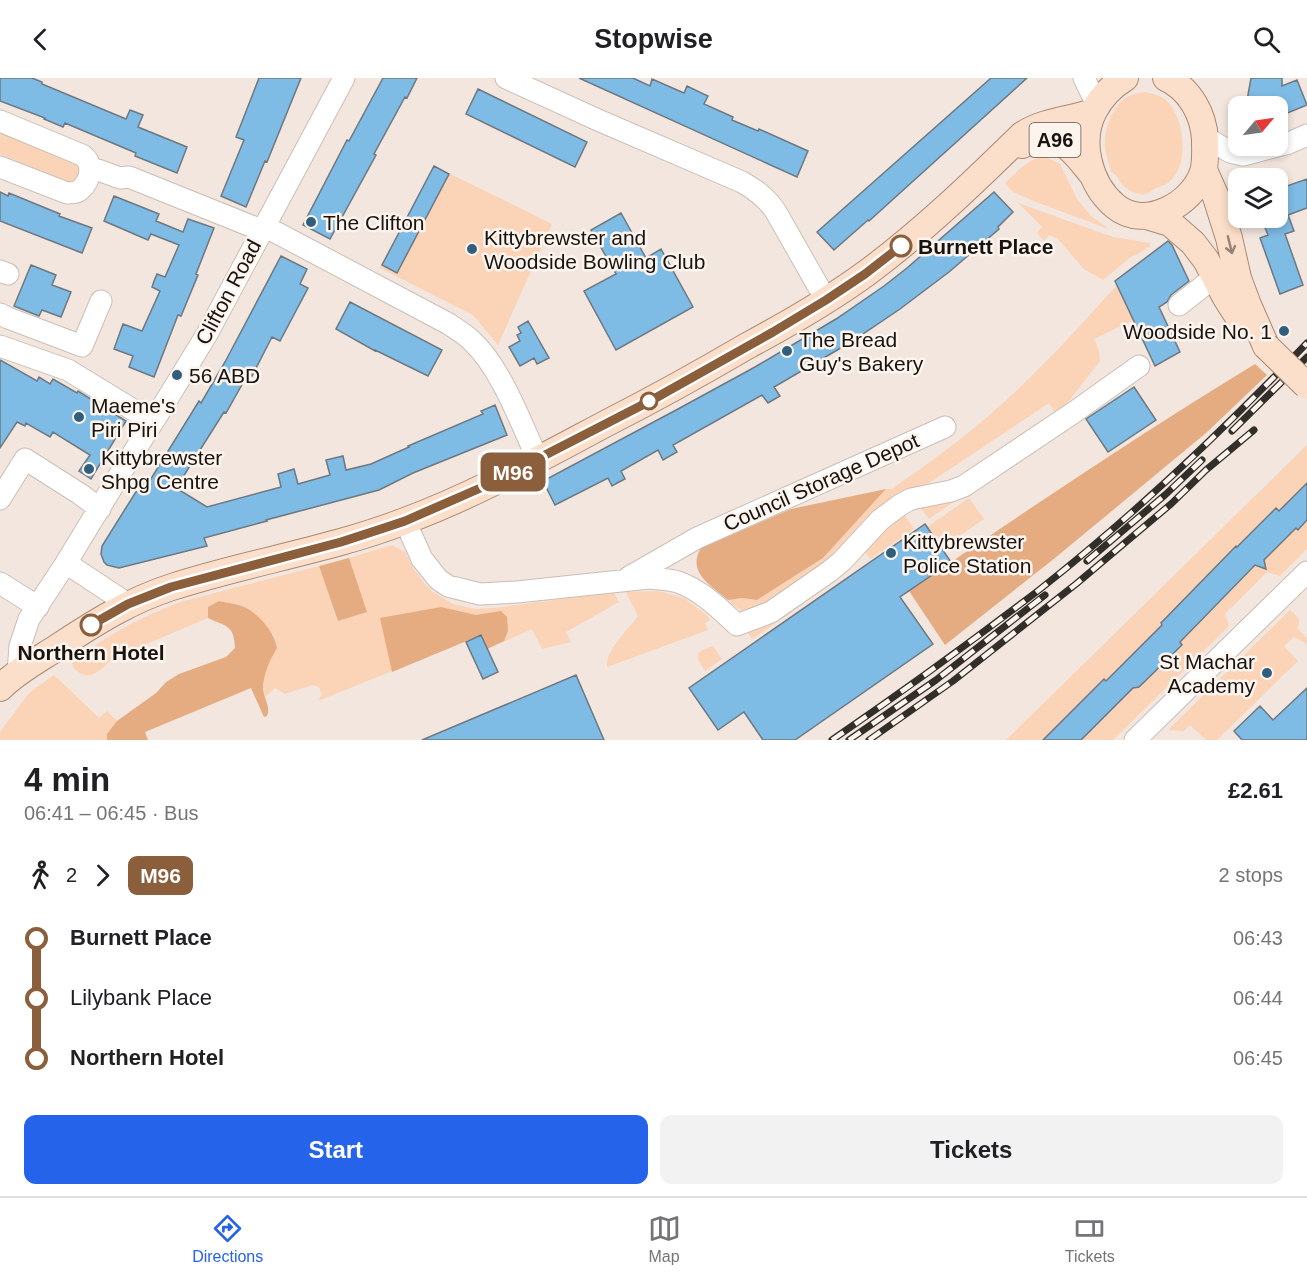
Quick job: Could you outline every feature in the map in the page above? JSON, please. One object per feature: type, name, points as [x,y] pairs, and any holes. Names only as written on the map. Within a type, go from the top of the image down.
[{"type":"main road","name":"A96","points":[[1125,78],[1115,84],[1095,109],[1086,146],[1088,160],[1099,187],[1115,206],[1127,213],[1147,216]]},
{"type":"main road","points":[[1166,78],[1185,91],[1196,105]]},
{"type":"main road","points":[[1147,216],[1174,207],[1188,197],[1198,184],[1204,170],[1205,137],[1196,105],[1194,78]]},
{"type":"main road","name":"A96","points":[[9,680],[79,633],[128,604],[171,587],[341,542],[405,521],[538,460],[652,400],[826,300],[899,248],[957,198],[1022,135],[1032,128],[1076,118],[1095,109]]},
{"type":"main road","name":"A96","points":[[1006,151],[1038,138],[1058,141],[1076,154],[1093,175]]},
{"type":"main road","points":[[1204,170],[1216,197],[1238,278],[1266,346]]},
{"type":"main road","points":[[1147,216],[1170,223],[1193,243],[1206,260],[1246,329],[1307,386]]},
{"type":"street","name":"Clifton Road","points":[[9,680],[29,619],[100,509],[207,334],[344,78]]},
{"type":"street","points":[[506,78],[742,182],[755,190],[768,200],[776,212],[826,300]]},
{"type":"street","points":[[1084,78],[1095,109]]},
{"type":"street","points":[[0,121],[82,155],[87,158],[90,167],[81,190],[74,193],[67,193],[0,167]]},
{"type":"street","points":[[1205,137],[1230,152],[1243,155],[1307,135]]},
{"type":"street","points":[[90,167],[120,178],[129,177],[263,228],[449,324],[472,340],[485,356],[504,386],[538,460]]},
{"type":"street","points":[[1179,305],[1207,283],[1217,281]]},
{"type":"street","points":[[0,314],[82,346],[100,301]]},
{"type":"street","points":[[0,346],[68,370],[153,422]]},
{"type":"street","points":[[405,521],[422,559],[438,579],[448,586],[480,594],[649,578],[677,581],[707,599],[737,625],[771,612],[830,571],[880,520],[900,505],[911,499],[964,486],[1139,366]]},
{"type":"street","name":"Council Storage Depot","points":[[623,581],[697,538],[945,427]]},
{"type":"street","points":[[0,499],[25,459],[100,509]]},
{"type":"street","points":[[677,581],[676,565],[697,538]]},
{"type":"street","points":[[66,563],[128,604]]},
{"type":"street","points":[[1135,740],[1307,572]]},
{"type":"street","points":[[0,583],[38,607]]},
{"type":"shaded area","points":[[1146,92],[1161,97],[1176,114],[1183,149],[1178,171],[1172,179],[1165,185],[1141,194],[1126,188],[1111,172],[1105,139],[1110,119],[1121,102],[1134,94]]},
{"type":"shaded area","points":[[2,128],[5,135],[61,158],[64,154],[78,164],[76,179],[66,184],[53,181],[49,174],[0,154],[0,130]]},
{"type":"shaded area","points":[[1043,156],[1060,164],[1077,199],[1091,216],[1109,229],[1013,192],[1005,183],[1027,163]]},
{"type":"shaded area","points":[[434,166],[552,224],[498,345],[473,315],[380,268]]},
{"type":"shaded area","points":[[1018,203],[1113,237],[1150,243],[1150,246],[1132,256],[1103,280],[1084,269],[1057,238],[1049,235],[1044,241],[1037,233],[1042,227]]},
{"type":"shaded area","points":[[1117,285],[1133,320],[1094,339],[1100,361],[1056,414],[1049,403],[923,487],[824,566],[757,610],[741,610],[728,600],[742,598],[757,600],[823,558],[886,489],[892,489],[945,451],[1011,395],[1058,349]]},
{"type":"shaded area","points":[[1255,364],[1267,375],[1206,433],[1055,558],[945,645],[909,591],[1080,475]]},
{"type":"shaded area","points":[[1307,445],[1307,549],[1280,576],[1267,572],[1225,614],[1229,626],[1113,740],[1006,740]]},
{"type":"shaded area","points":[[886,489],[823,558],[757,600],[742,598],[728,600],[708,584],[699,571],[697,557],[701,548],[791,509]]},
{"type":"shaded area","points":[[969,498],[984,519],[942,548],[927,527]]},
{"type":"shaded area","points":[[958,499],[929,519],[919,506]]},
{"type":"shaded area","points":[[903,513],[914,529],[870,559],[863,549]]},
{"type":"shaded area","points":[[392,545],[405,552],[415,571],[433,592],[453,604],[475,609],[495,608],[614,592],[619,602],[566,632],[571,642],[542,649],[532,629],[487,649],[481,635],[318,701],[322,694],[319,687],[313,685],[285,694],[275,688],[265,697],[264,678],[277,648],[273,637],[262,621],[248,609],[219,601],[209,607],[208,618],[137,648],[123,650],[93,674],[80,673],[73,667],[72,661],[99,643],[139,620],[168,607],[319,566],[338,621],[366,612],[349,558]]},
{"type":"shaded area","points":[[349,558],[367,612],[338,621],[319,566]]},
{"type":"shaded area","points":[[659,591],[684,598],[709,617],[709,621],[705,623],[708,630],[607,667],[607,660],[618,640],[638,616],[626,592]]},
{"type":"shaded area","points":[[219,601],[248,609],[258,616],[273,636],[277,648],[267,668],[263,684],[268,709],[267,716],[264,717],[251,688],[145,732],[148,740],[107,740],[107,734],[117,721],[156,693],[166,682],[179,674],[226,657],[235,648],[231,630],[208,618],[208,607]]},
{"type":"shaded area","points":[[441,607],[476,615],[501,611],[507,617],[508,631],[504,641],[487,649],[481,635],[392,672],[380,618]]},
{"type":"shaded area","points":[[791,610],[792,612],[752,639],[748,633],[776,619]]},
{"type":"shaded area","points":[[1290,610],[1299,620],[1297,628],[1307,638],[1307,644],[1294,637],[1284,646],[1298,661],[1217,740],[1206,740],[1190,725],[1184,731],[1168,730]]},
{"type":"shaded area","points":[[713,646],[722,659],[705,671],[698,655]]},
{"type":"shaded area","points":[[54,675],[99,718],[107,711],[117,721],[107,734],[107,740],[0,740],[0,732],[29,693]]},
{"type":"building","points":[[0,78],[32,78],[126,119],[130,110],[143,115],[138,127],[187,147],[177,173],[65,123],[63,127],[0,101]]},
{"type":"building","points":[[259,78],[301,78],[246,207],[221,196],[244,140],[236,137]]},
{"type":"building","points":[[383,78],[417,78],[330,239],[303,225],[347,140],[349,141]]},
{"type":"building","points":[[579,78],[633,78],[650,86],[652,79],[684,93],[687,86],[708,96],[704,104],[733,117],[732,120],[758,131],[759,129],[808,151],[797,177]]},
{"type":"building","points":[[991,78],[1027,78],[834,250],[817,232]]},
{"type":"building","points":[[1251,78],[1282,78],[1282,86],[1297,80],[1307,105],[1288,113],[1288,96],[1248,96]]},
{"type":"building","points":[[478,89],[587,142],[575,167],[466,114]]},
{"type":"building","points":[[434,166],[449,174],[397,273],[382,265]]},
{"type":"building","points":[[1307,179],[1307,208],[1288,215],[1288,186]]},
{"type":"building","points":[[0,192],[8,196],[9,193],[92,228],[82,253],[0,221]]},
{"type":"building","points":[[994,192],[1013,212],[998,227],[999,229],[949,272],[900,309],[851,342],[774,387],[780,396],[768,403],[762,395],[673,445],[677,452],[663,460],[658,450],[621,471],[625,479],[612,486],[608,478],[555,505],[543,481],[755,367],[836,319],[907,268]]},
{"type":"building","points":[[114,196],[159,214],[156,221],[183,232],[188,219],[214,228],[196,274],[198,275],[181,316],[178,315],[154,377],[129,367],[133,356],[114,349],[123,324],[142,331],[160,291],[152,287],[157,274],[165,277],[179,245],[151,234],[148,240],[104,221]]},
{"type":"building","points":[[621,213],[646,258],[661,249],[693,307],[616,350],[584,291],[616,274],[591,230]]},
{"type":"building","points":[[1288,215],[1294,231],[1285,234],[1303,285],[1280,294],[1260,238],[1268,235],[1265,228],[1288,228]]},
{"type":"building","points":[[1168,241],[1189,281],[1159,307],[1180,352],[1155,366],[1115,281]]},
{"type":"building","points":[[281,256],[307,269],[300,284],[308,288],[280,341],[272,337],[252,376],[248,374],[226,413],[224,412],[176,488],[207,507],[281,487],[278,474],[294,469],[298,484],[330,475],[326,460],[343,456],[346,470],[371,464],[483,414],[481,411],[495,405],[507,435],[413,473],[379,490],[204,538],[207,546],[119,568],[107,565],[101,554],[102,546],[144,479],[149,482],[199,401],[201,403]]},
{"type":"building","points":[[31,265],[56,275],[52,285],[71,292],[61,317],[42,310],[39,316],[14,306]]},
{"type":"building","points":[[350,302],[442,350],[428,376],[375,351],[336,329]]},
{"type":"building","points":[[528,321],[549,358],[537,364],[534,358],[520,366],[509,347],[520,341],[517,335],[521,333],[518,327]]},
{"type":"building","points":[[0,360],[37,381],[39,377],[50,384],[53,379],[77,393],[78,391],[126,421],[91,479],[79,471],[90,455],[53,432],[50,437],[26,423],[25,426],[17,422],[0,448]]},
{"type":"building","points":[[1134,387],[1156,420],[1108,452],[1086,419]]},
{"type":"building","points":[[1307,483],[1307,520],[1264,560],[1266,569],[1255,565],[1180,642],[1182,645],[1139,687],[1133,688],[1081,740],[1043,740],[1162,625],[1161,623],[1236,546],[1276,508],[1279,511]]},
{"type":"building","points":[[925,524],[951,562],[900,597],[933,644],[795,740],[763,740],[744,712],[718,730],[689,688]]},
{"type":"building","points":[[481,635],[498,672],[483,679],[466,642]]},
{"type":"building","points":[[576,675],[604,740],[422,740]]},
{"type":"building","points":[[1307,688],[1307,740],[1242,740],[1234,731],[1260,706],[1273,720]]},
{"type":"railway","points":[[832,740],[962,648],[1039,590],[1109,532],[1177,471],[1307,343]]},
{"type":"railway","points":[[1232,431],[1307,357]]},
{"type":"railway","points":[[869,740],[953,681],[1076,584],[1254,430]]},
{"type":"railway","points":[[1087,561],[1165,495],[1202,460]]},
{"type":"railway","points":[[849,740],[936,680],[1045,595]]},
{"type":"bus line","name":"M96","points":[[91,625],[128,604],[171,587],[341,542],[405,521],[485,486],[652,400],[773,332],[865,274],[901,246]]},
{"type":"place","name":"The Clifton","points":[[311,222]]},
{"type":"place","name":"Burnett Place","points":[[901,246]]},
{"type":"place","name":"Kittybrewster and Woodside Bowling Club","points":[[472,249]]},
{"type":"place","name":"Woodside No. 1","points":[[1284,331]]},
{"type":"place","name":"The Bread Guy's Bakery","points":[[787,351]]},
{"type":"place","name":"56 ABD","points":[[177,375]]},
{"type":"place","name":"Maeme's Piri Piri","points":[[79,417]]},
{"type":"place","name":"Kittybrewster Shpg Centre","points":[[89,469]]},
{"type":"place","name":"Kittybrewster Police Station","points":[[891,553]]},
{"type":"place","name":"Northern Hotel","points":[[91,625]]},
{"type":"place","name":"St Machar Academy","points":[[1267,673]]}]
